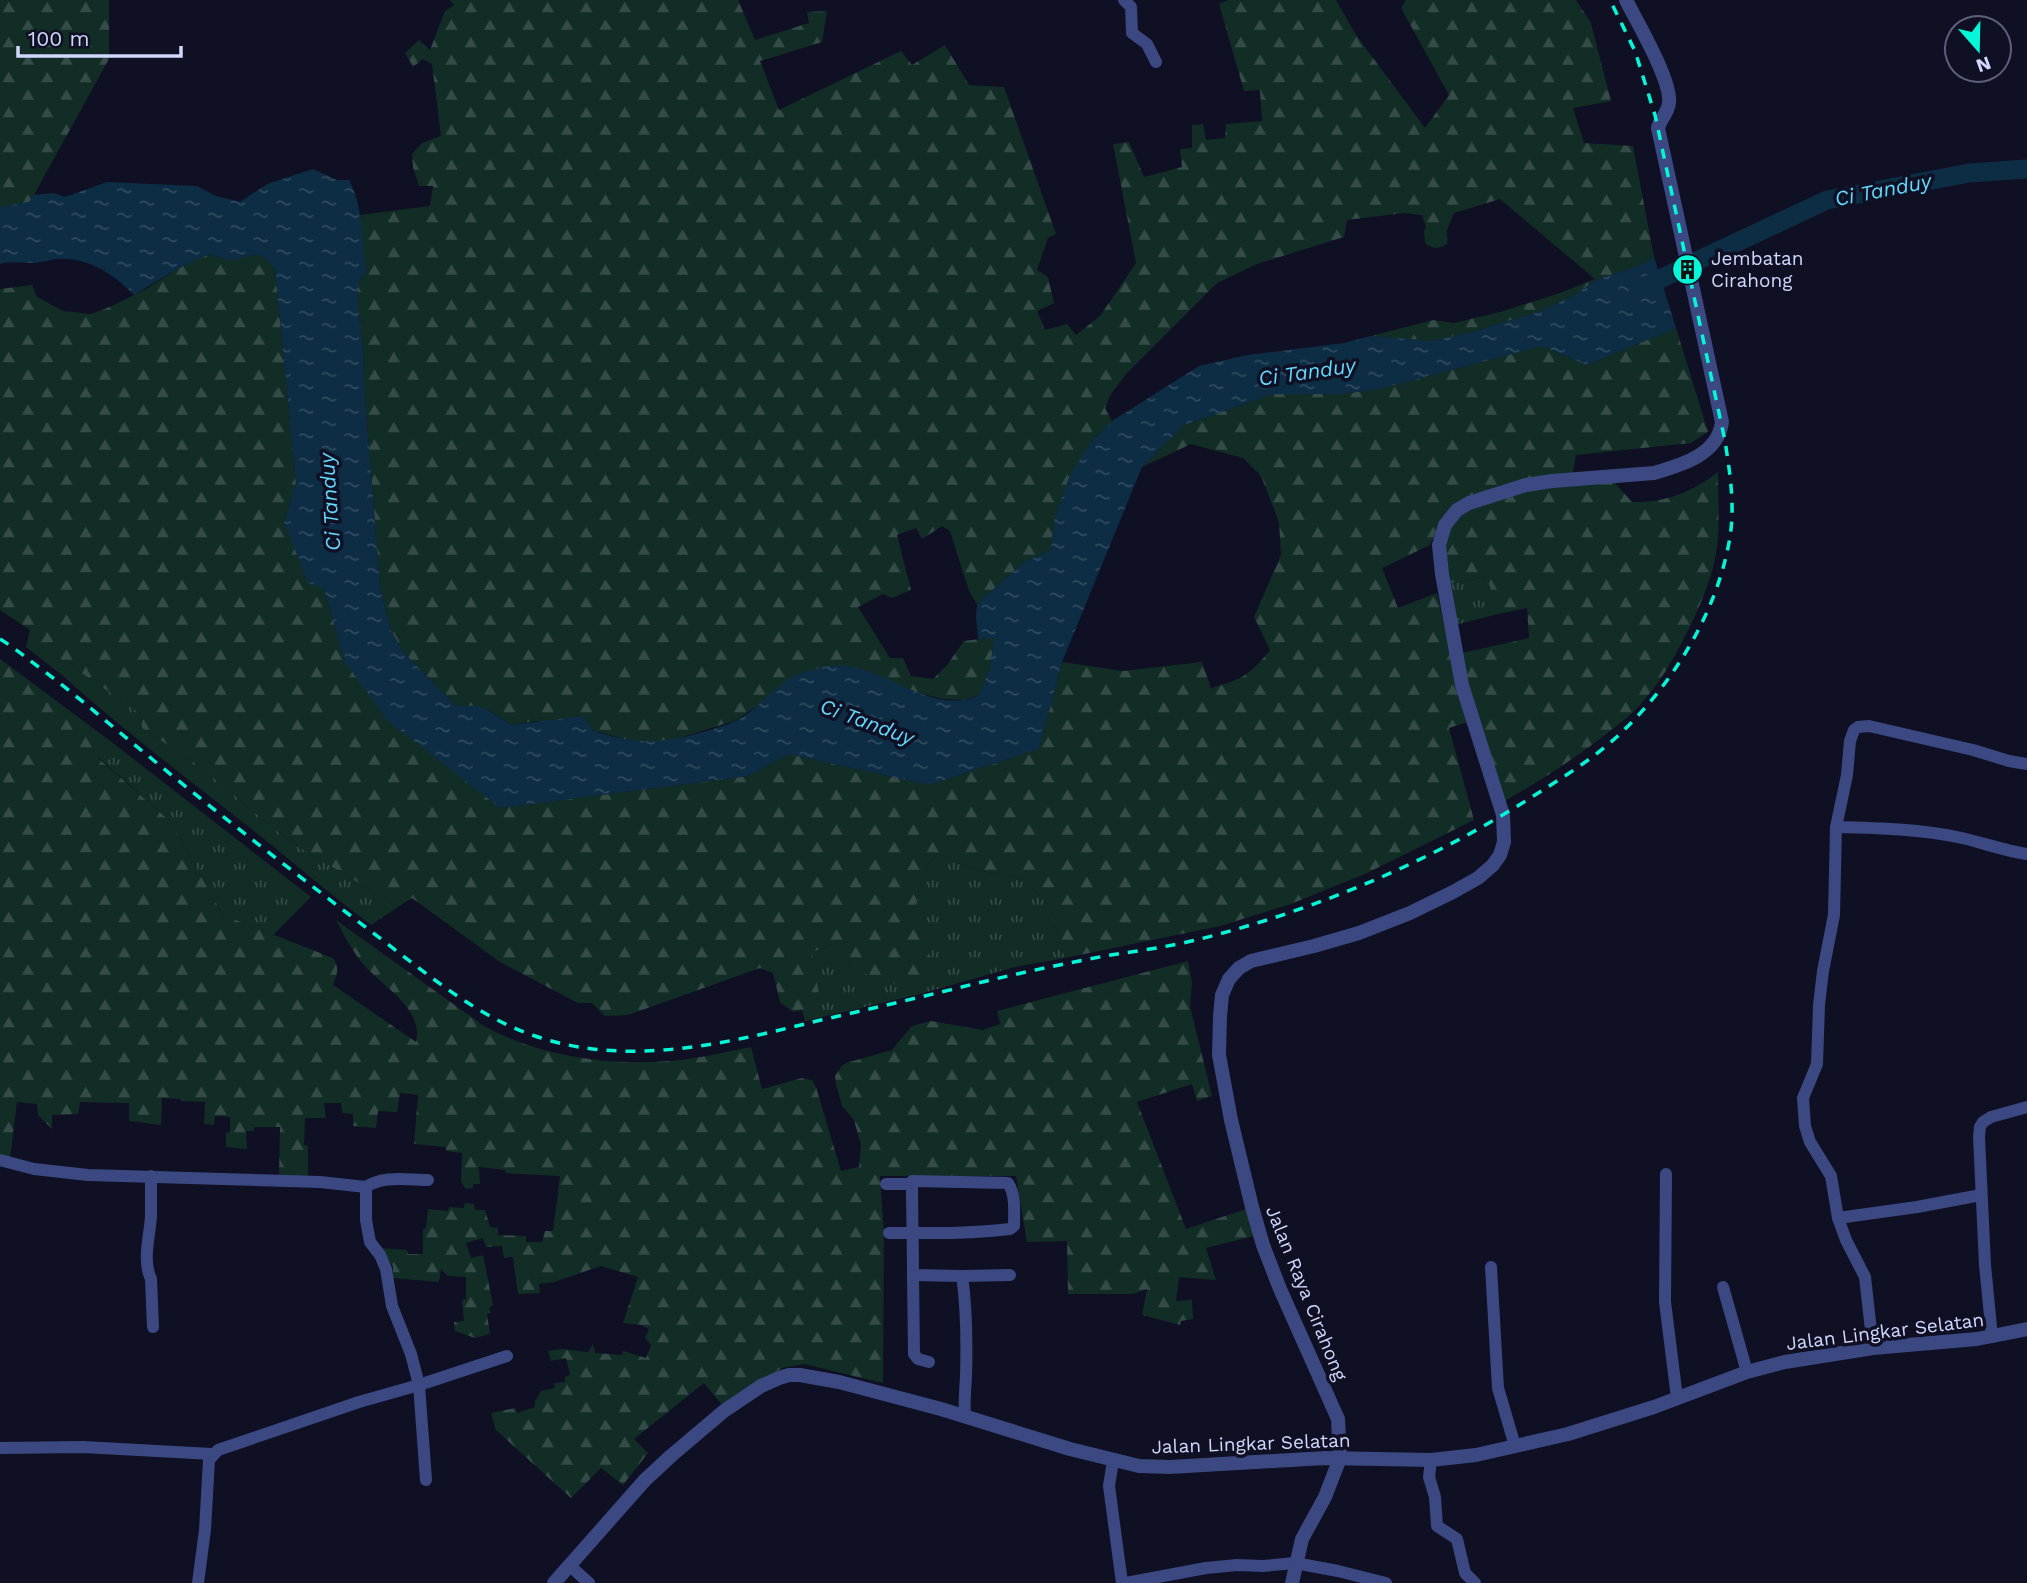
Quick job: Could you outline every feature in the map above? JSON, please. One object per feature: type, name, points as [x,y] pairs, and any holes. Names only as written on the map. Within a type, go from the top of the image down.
[{"type":"street","points":[[1124,0],[1131,7],[1132,33],[1147,44],[1156,62]]},
{"type":"street","name":"Jalan Raya Cirahong","points":[[1292,1583],[1301,1539],[1329,1488],[1340,1458],[1338,1419],[1262,1245],[1231,1120],[1219,1055],[1222,995],[1229,979],[1239,968],[1251,961],[1348,936],[1410,913],[1478,878],[1500,855],[1504,842],[1503,815],[1462,685],[1442,574],[1439,545],[1445,525],[1457,510],[1479,499],[1526,485],[1654,473],[1697,457],[1710,448],[1721,433],[1722,422],[1658,128],[1669,106],[1668,92],[1626,0]]},
{"type":"street","points":[[1873,1348],[1865,1277],[1838,1218],[1830,1177],[1810,1142],[1805,1126],[1803,1098],[1817,1064],[1823,971],[1834,915],[1836,827],[1847,775],[1850,741],[1854,730],[1868,726],[2027,764]]},
{"type":"street","points":[[1836,827],[1898,829],[1962,838],[2027,854]]},
{"type":"street","points":[[1992,1337],[1981,1195],[1980,1127],[1991,1117],[2027,1107]]},
{"type":"street","points":[[0,1160],[34,1169],[74,1173],[320,1182],[366,1187],[376,1181],[428,1180]]},
{"type":"street","points":[[1667,1174],[1665,1302],[1677,1398]]},
{"type":"street","points":[[151,1176],[147,1256],[153,1327]]},
{"type":"street","points":[[889,1233],[912,1233],[1010,1229],[1014,1226],[1014,1196],[1011,1186],[1008,1182],[912,1181],[912,1233],[914,1275],[914,1354],[918,1359],[929,1362]]},
{"type":"street","points":[[886,1184],[912,1184]]},
{"type":"street","points":[[366,1187],[366,1220],[370,1242],[386,1269],[392,1306],[411,1354],[419,1385],[426,1480]]},
{"type":"street","points":[[1838,1218],[1981,1195]]},
{"type":"street","points":[[1491,1268],[1498,1388],[1515,1447]]},
{"type":"street","points":[[914,1275],[1010,1275]]},
{"type":"street","points":[[962,1276],[966,1304],[966,1380],[963,1401],[965,1416]]},
{"type":"street","points":[[1723,1287],[1747,1372]]},
{"type":"street","name":"Jalan Lingkar Selatan","points":[[554,1583],[645,1480],[672,1455],[724,1411],[761,1386],[779,1378],[800,1375],[839,1382],[965,1416],[1113,1461],[1153,1467],[1340,1458],[1431,1461],[1515,1447],[1568,1434],[1747,1372],[1814,1356],[1992,1337],[2027,1329]]},
{"type":"street","points":[[0,1448],[83,1447],[212,1454],[228,1445],[507,1356]]},
{"type":"street","points":[[198,1583],[205,1530],[209,1460],[212,1454]]},
{"type":"street","points":[[1113,1461],[1109,1486],[1124,1583],[1206,1568],[1295,1563],[1386,1583]]},
{"type":"street","points":[[1431,1461],[1429,1477],[1435,1497],[1437,1526],[1457,1539],[1465,1573],[1475,1583]]},
{"type":"street","points":[[569,1565],[589,1583]]},
{"type":"green space","points":[[0,0],[109,0],[109,59],[30,202],[0,207]]},
{"type":"green space","points":[[450,0],[738,0],[755,40],[809,23],[807,12],[827,11],[822,42],[760,61],[779,110],[901,51],[912,65],[945,45],[969,85],[1004,87],[1056,234],[1048,238],[1037,270],[1048,277],[1054,303],[1037,311],[1045,330],[1067,324],[1076,335],[1100,316],[1136,263],[1113,144],[1129,142],[1144,177],[1182,167],[1180,149],[1192,148],[1192,125],[1203,124],[1206,140],[1225,138],[1226,124],[1262,121],[1260,90],[1244,91],[1219,4],[1228,0],[1336,0],[1356,35],[1425,128],[1449,95],[1401,8],[1406,0],[1576,0],[1591,23],[1611,101],[1573,108],[1584,143],[1633,146],[1654,257],[1638,266],[1596,280],[1573,296],[1541,311],[1469,333],[1432,341],[1371,336],[1433,320],[1454,323],[1500,312],[1595,279],[1500,199],[1454,213],[1447,230],[1447,244],[1438,247],[1425,243],[1426,227],[1422,215],[1404,213],[1347,220],[1344,237],[1257,264],[1217,283],[1126,374],[1111,394],[1105,408],[1112,421],[1088,446],[1054,521],[1051,550],[1024,562],[977,604],[969,591],[950,531],[942,526],[922,539],[916,528],[897,535],[911,590],[892,598],[883,594],[858,607],[890,658],[903,658],[911,676],[933,679],[964,641],[995,637],[990,668],[979,695],[964,700],[943,699],[919,693],[864,671],[766,699],[737,720],[673,740],[644,742],[536,721],[511,725],[489,710],[457,707],[405,654],[391,631],[380,587],[358,306],[358,284],[366,271],[360,215],[430,206],[433,186],[419,186],[412,154],[422,143],[441,136],[432,64],[423,59],[413,67],[405,53],[419,40],[430,50],[445,11],[454,5]]},
{"type":"green space","points":[[209,254],[230,261],[257,254],[275,269],[296,483],[284,522],[324,589],[345,662],[500,808],[748,776],[789,754],[929,785],[1039,749],[1062,662],[1123,671],[1202,662],[1211,688],[1238,679],[1256,666],[1270,650],[1254,617],[1281,555],[1279,522],[1261,476],[1243,458],[1191,444],[1142,467],[1184,425],[1273,394],[1341,394],[1379,389],[1542,346],[1587,365],[1676,328],[1708,432],[1691,443],[1576,455],[1572,477],[1442,519],[1430,545],[1382,568],[1398,608],[1437,593],[1468,722],[1449,728],[1474,820],[1367,873],[1291,904],[1220,926],[1065,958],[1049,905],[1025,880],[978,870],[937,854],[924,871],[914,907],[928,942],[930,963],[920,976],[901,984],[880,982],[852,966],[832,945],[812,952],[819,995],[810,1008],[793,1012],[780,1002],[773,973],[760,968],[628,1015],[605,1016],[592,1003],[578,1003],[500,962],[412,898],[398,907],[288,840],[198,765],[142,728],[141,714],[70,665],[62,675],[26,647],[30,630],[0,610],[0,289],[32,285],[37,297],[63,311],[91,314],[148,288],[177,269]]},
{"type":"green space","points":[[1718,472],[1717,547],[1708,585],[1665,672],[1631,714],[1568,762],[1503,802],[1474,708],[1462,653],[1529,638],[1527,608],[1498,614],[1487,577],[1447,584],[1442,545],[1450,526],[1460,514],[1471,507],[1528,490],[1612,480],[1632,502],[1656,501],[1678,495]]},
{"type":"green space","points":[[1488,577],[1498,614],[1455,625],[1447,584]]},
{"type":"green space","points":[[0,659],[113,743],[98,758],[170,821],[223,915],[333,958],[337,974],[333,985],[416,1042],[417,1030],[409,1010],[361,962],[336,920],[484,1026],[532,1046],[583,1058],[636,1062],[688,1059],[751,1047],[762,1089],[802,1078],[812,1080],[841,1171],[859,1167],[861,1145],[854,1120],[842,1106],[836,1084],[835,1076],[846,1063],[892,1050],[912,1026],[931,1021],[983,1030],[1000,1024],[997,1011],[1188,961],[1192,982],[1190,1006],[1212,1096],[1197,1101],[1192,1084],[1137,1102],[1186,1229],[1246,1209],[1254,1236],[1206,1248],[1216,1280],[1179,1277],[1176,1301],[1192,1300],[1193,1319],[1181,1321],[1180,1325],[1142,1315],[1147,1289],[1133,1294],[1068,1294],[1067,1241],[1027,1242],[1016,1176],[880,1176],[884,1234],[883,1383],[804,1364],[782,1368],[722,1405],[704,1383],[634,1439],[648,1453],[623,1485],[601,1468],[571,1498],[496,1430],[491,1413],[515,1408],[517,1413],[535,1407],[535,1401],[541,1391],[555,1388],[554,1383],[565,1382],[565,1377],[570,1375],[566,1358],[551,1361],[548,1351],[561,1349],[588,1352],[593,1344],[595,1353],[622,1355],[623,1351],[646,1358],[651,1345],[645,1338],[649,1329],[623,1323],[638,1277],[601,1266],[554,1282],[539,1284],[540,1293],[518,1294],[513,1257],[504,1258],[502,1246],[486,1247],[483,1238],[466,1243],[471,1258],[483,1255],[493,1305],[489,1308],[491,1313],[487,1314],[490,1334],[475,1338],[455,1331],[454,1322],[464,1321],[462,1300],[466,1299],[466,1277],[448,1276],[441,1269],[439,1282],[393,1278],[393,1266],[379,1248],[423,1254],[423,1229],[426,1228],[428,1209],[448,1211],[449,1207],[464,1208],[465,1203],[474,1204],[475,1210],[485,1210],[490,1227],[498,1228],[498,1235],[526,1236],[526,1242],[542,1242],[545,1231],[553,1231],[560,1176],[505,1173],[505,1170],[479,1167],[480,1184],[473,1184],[473,1188],[466,1189],[461,1182],[462,1153],[446,1151],[446,1147],[414,1144],[418,1095],[400,1093],[397,1112],[378,1111],[376,1128],[353,1126],[353,1114],[342,1113],[341,1103],[324,1103],[326,1118],[305,1118],[304,1145],[308,1146],[308,1179],[279,1177],[280,1127],[254,1127],[254,1131],[246,1131],[247,1149],[226,1147],[230,1117],[215,1116],[214,1125],[204,1124],[205,1102],[180,1099],[162,1098],[161,1125],[129,1121],[129,1103],[80,1102],[78,1114],[52,1115],[52,1129],[38,1115],[37,1104],[17,1102],[10,1159],[0,1156]]},
{"type":"green space","points":[[70,665],[141,714],[142,728],[198,765],[288,840],[398,907],[371,925],[85,695],[62,675]]},
{"type":"green space","points":[[113,743],[311,897],[273,935],[223,915],[170,821],[98,757]]},
{"type":"green space","points":[[937,854],[978,870],[1025,880],[1049,905],[1065,958],[1015,967],[920,994],[805,1021],[802,1010],[810,1008],[812,952],[832,945],[852,966],[919,924],[914,907],[924,871]]},
{"type":"water","points":[[313,169],[337,180],[349,180],[360,213],[366,271],[358,284],[358,306],[380,587],[391,631],[405,654],[457,707],[479,707],[511,725],[584,716],[592,730],[634,740],[674,739],[729,724],[745,715],[793,677],[829,666],[863,670],[912,690],[946,700],[965,700],[979,695],[990,668],[994,638],[978,639],[977,604],[1024,562],[1051,550],[1054,521],[1069,477],[1088,446],[1112,421],[1199,366],[1247,355],[1344,343],[1371,336],[1432,341],[1469,333],[1541,311],[1573,296],[1596,280],[1638,266],[1654,257],[1676,328],[1587,365],[1542,346],[1379,389],[1341,394],[1273,394],[1184,425],[1142,467],[1062,662],[1039,749],[929,785],[789,754],[748,776],[500,808],[387,720],[345,662],[324,589],[308,583],[284,522],[296,483],[275,269],[266,259],[257,254],[230,261],[209,254],[177,269],[134,295],[108,273],[79,261],[56,259],[36,263],[0,264],[0,207],[29,202],[33,195],[54,193],[65,197],[107,182],[197,186],[216,196],[240,202],[267,184]]},
{"type":"waterway","name":"Ci Tanduy","points":[[1638,290],[1827,200],[1969,173],[2027,169]]},
{"type":"railway","points":[[0,639],[436,981],[513,1028],[570,1045],[642,1051],[714,1044],[1025,972],[1188,942],[1244,927],[1331,898],[1456,841],[1496,819],[1591,758],[1622,732],[1660,690],[1691,643],[1716,591],[1730,537],[1732,513],[1725,441],[1655,115],[1635,51],[1610,0]]},
{"type":"place","name":"Jembatan Cirahong","points":[[1688,269]]}]
